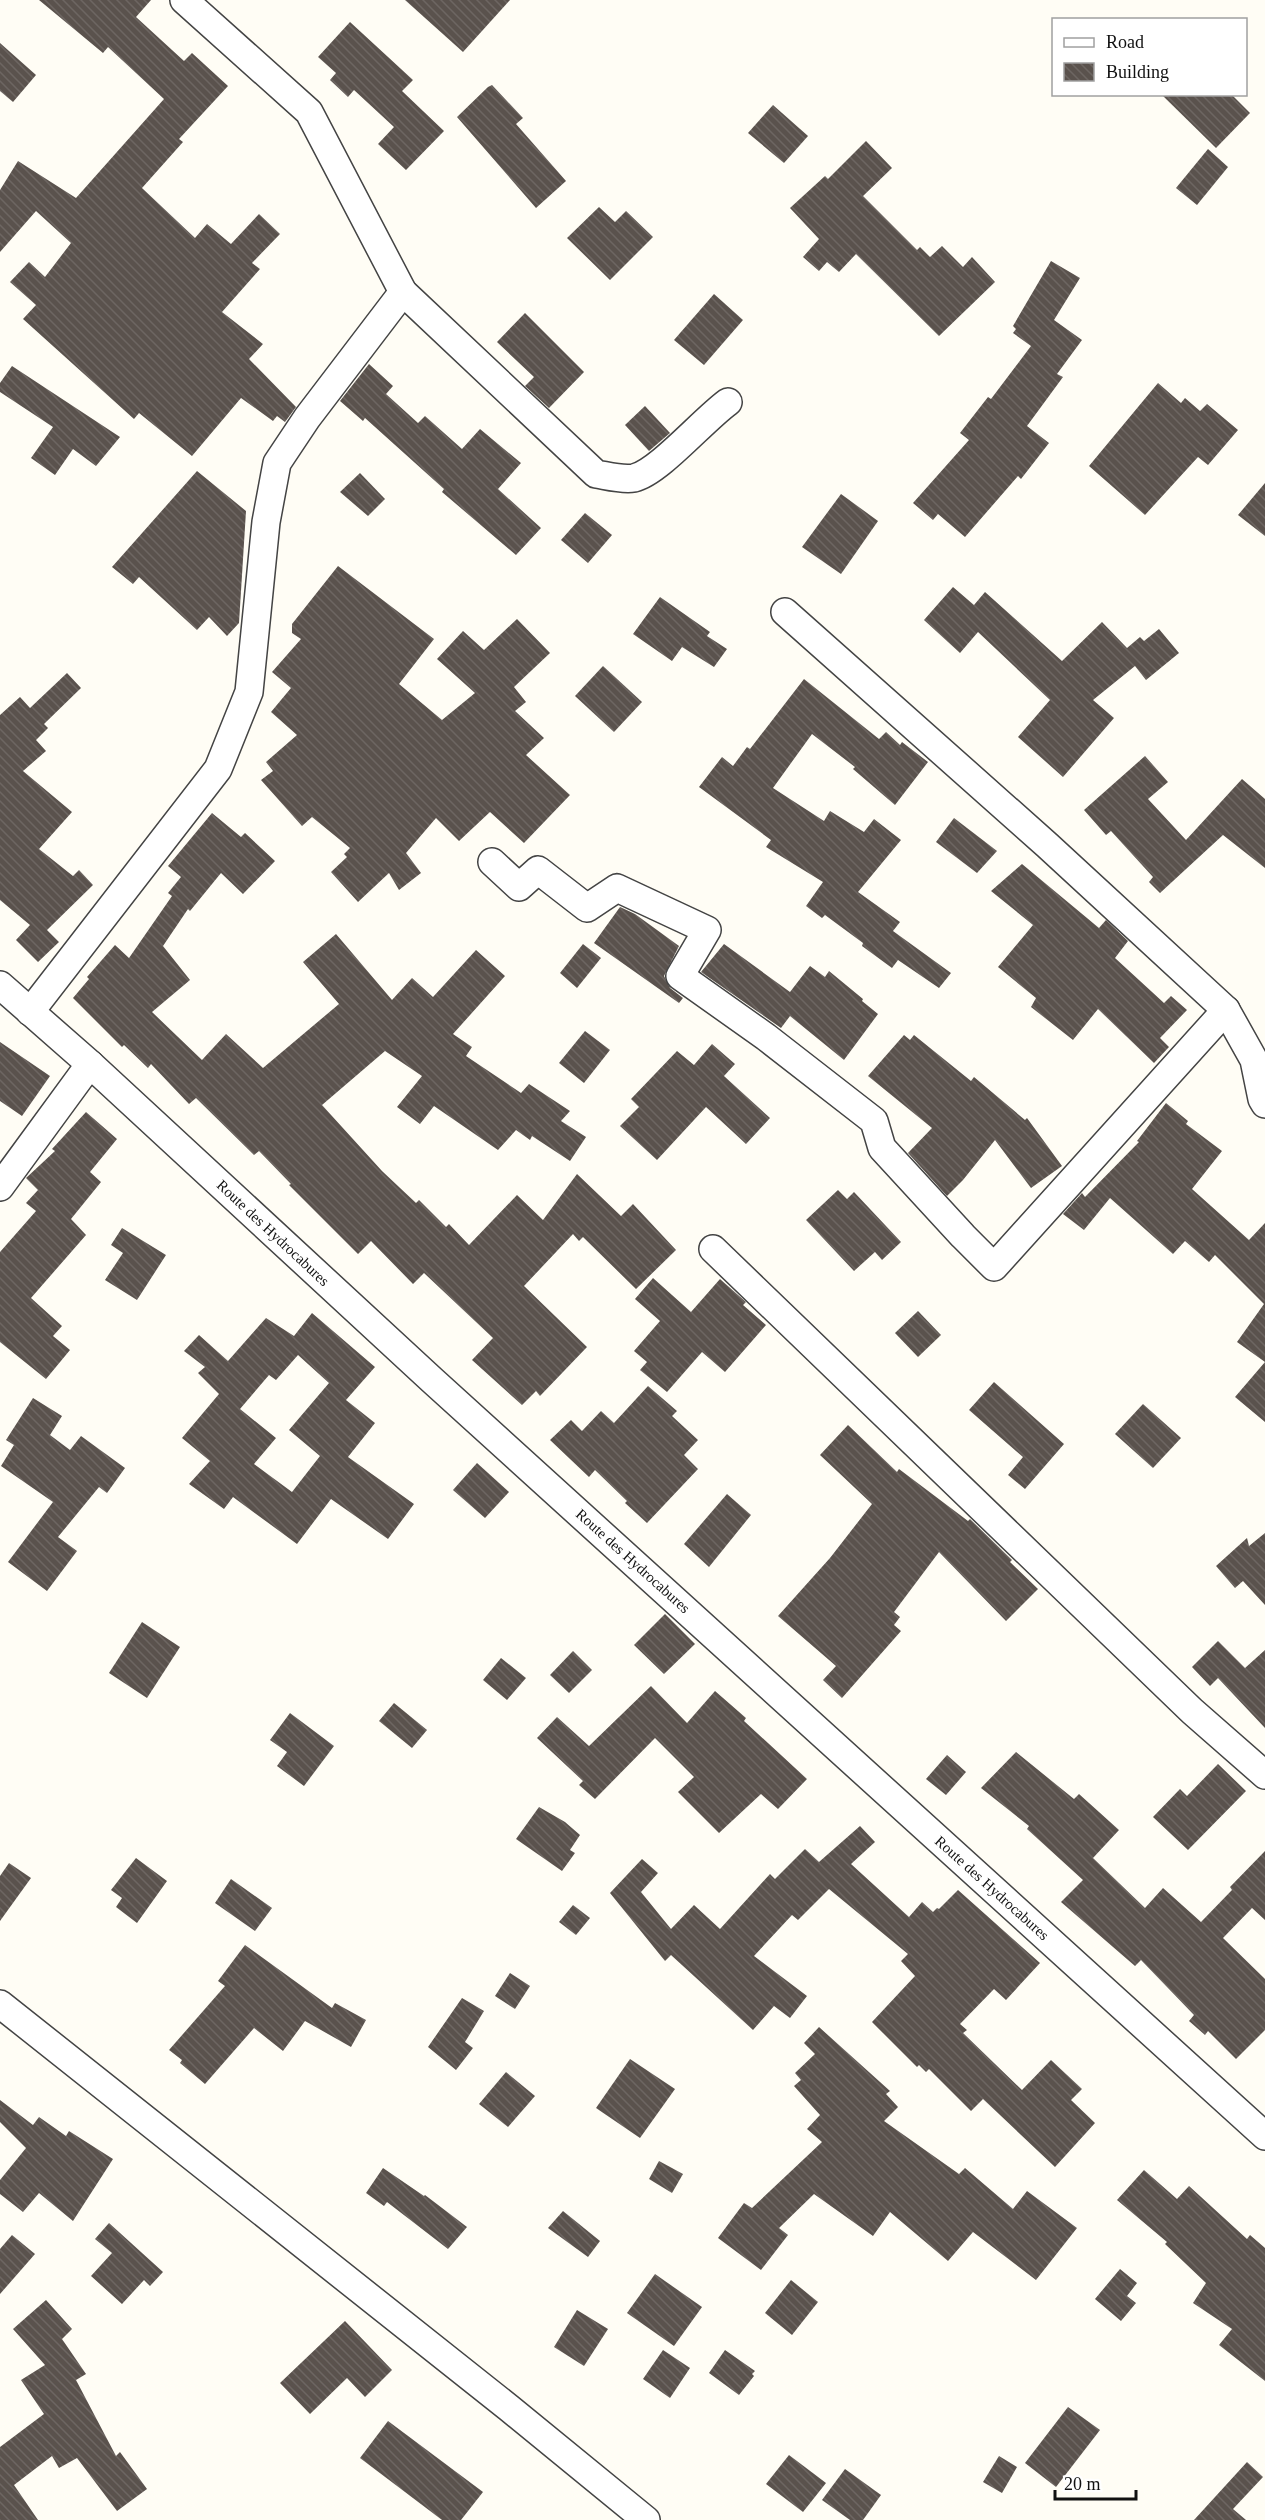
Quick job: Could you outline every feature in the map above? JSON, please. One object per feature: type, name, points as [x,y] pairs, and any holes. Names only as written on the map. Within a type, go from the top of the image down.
[{"type":"street","points":[[184,0],[309,112],[403,292],[596,474],[632,478],[649,472],[728,402]]},
{"type":"street","points":[[30,1012],[218,769],[249,692],[266,522],[277,463],[307,418],[403,292]]},
{"type":"street","points":[[785,612],[1047,845],[1226,1010],[1254,1060],[1265,1104]]},
{"type":"street","points":[[492,862],[519,887],[538,870],[587,908],[617,888],[707,930],[680,976],[766,1037],[874,1121],[882,1148],[994,1267],[1226,1010]]},
{"type":"street","name":"Route des Hydrocabures","points":[[0,985],[90,1064],[432,1380],[1265,2136]]},
{"type":"street","points":[[0,1187],[90,1064]]},
{"type":"street","points":[[713,1249],[1192,1711],[1265,1774]]},
{"type":"street","points":[[0,2004],[509,2408],[646,2520]]},
{"type":"building","points":[[39,0],[151,0],[136,17],[184,61],[192,53],[228,86],[179,139],[183,142],[142,188],[195,238],[207,224],[231,244],[259,214],[280,234],[252,263],[260,269],[222,312],[263,344],[249,359],[296,407],[285,422],[277,416],[273,421],[241,398],[192,456],[139,413],[134,419],[23,319],[36,305],[10,282],[29,262],[45,277],[71,243],[36,211],[0,252],[0,190],[18,161],[76,198],[164,99],[108,47],[103,53]]},
{"type":"building","points":[[405,0],[510,0],[463,52]]},
{"type":"building","points":[[350,22],[413,80],[402,91],[444,131],[406,170],[378,144],[394,127],[354,90],[348,97],[330,80],[336,73],[318,57]]},
{"type":"building","points":[[0,43],[36,75],[13,102],[0,91]]},
{"type":"building","points":[[492,85],[523,118],[516,124],[566,181],[536,208],[457,117]]},
{"type":"building","points":[[1163,96],[1233,96],[1250,113],[1216,148]]},
{"type":"building","points":[[773,105],[808,136],[784,163],[748,133]]},
{"type":"building","points":[[866,141],[892,168],[863,196],[917,250],[920,247],[930,257],[942,246],[963,267],[972,257],[995,282],[939,336],[856,254],[839,272],[827,262],[819,271],[803,257],[819,239],[790,208],[825,176],[828,179]]},
{"type":"building","points":[[1208,149],[1228,167],[1197,205],[1176,188]]},
{"type":"building","points":[[599,207],[615,222],[626,211],[653,237],[610,280],[567,238]]},
{"type":"building","points":[[1051,261],[1080,278],[1054,320],[1082,340],[1057,374],[1063,377],[1027,426],[1049,443],[1021,479],[1018,476],[965,537],[938,514],[933,520],[913,503],[969,440],[960,433],[988,397],[991,399],[1031,346],[1013,333],[1016,329],[1013,326]]},
{"type":"building","points":[[714,294],[743,320],[704,365],[674,340]]},
{"type":"building","points":[[525,313],[584,372],[549,408],[525,386],[534,377],[497,342]]},
{"type":"building","points":[[369,364],[393,386],[386,394],[418,423],[425,416],[462,449],[480,429],[521,463],[498,489],[541,528],[516,555],[442,492],[444,489],[365,418],[363,421],[340,401]]},
{"type":"building","points":[[12,366],[120,437],[96,466],[73,449],[55,475],[31,458],[53,427],[0,392],[0,383]]},
{"type":"building","points":[[1158,383],[1181,403],[1185,398],[1200,411],[1207,404],[1238,430],[1208,465],[1198,457],[1145,515],[1089,466]]},
{"type":"building","points":[[645,406],[670,433],[649,451],[625,425]]},
{"type":"building","points":[[197,471],[246,511],[239,623],[227,636],[209,617],[197,630],[139,577],[133,584],[112,567]]},
{"type":"building","points":[[360,473],[385,499],[368,516],[340,492]]},
{"type":"building","points":[[1265,483],[1265,536],[1238,515]]},
{"type":"building","points":[[841,494],[878,521],[841,574],[802,547]]},
{"type":"building","points":[[585,513],[612,535],[588,563],[561,540]]},
{"type":"building","points":[[338,566],[434,639],[399,684],[442,720],[475,693],[437,659],[463,631],[484,650],[517,619],[550,653],[514,687],[526,702],[515,711],[544,738],[526,755],[570,795],[524,843],[490,812],[459,841],[436,818],[406,853],[421,873],[399,890],[389,873],[358,902],[331,872],[347,857],[344,854],[350,848],[312,817],[302,826],[261,780],[273,771],[266,762],[297,735],[271,712],[291,688],[272,672],[301,639],[292,633],[292,624]]},
{"type":"building","points":[[953,587],[974,605],[985,592],[1062,661],[1102,622],[1127,648],[1140,637],[1144,641],[1159,629],[1179,653],[1146,680],[1135,666],[1093,700],[1114,718],[1063,777],[1018,737],[1050,700],[978,632],[960,653],[924,620]]},
{"type":"building","points":[[660,597],[710,632],[707,636],[727,649],[714,667],[682,647],[672,661],[633,634]]},
{"type":"building","points":[[603,666],[642,702],[614,732],[575,696]]},
{"type":"building","points":[[67,673],[81,688],[44,724],[48,728],[36,740],[46,751],[23,771],[72,812],[39,849],[73,876],[79,870],[93,885],[47,930],[59,942],[38,962],[16,940],[30,925],[0,900],[0,715],[20,697],[30,708]]},
{"type":"building","points":[[804,679],[879,739],[886,732],[900,745],[902,742],[928,762],[895,805],[853,769],[855,767],[812,734],[773,788],[824,821],[830,811],[864,832],[874,819],[901,840],[858,892],[900,922],[893,931],[951,973],[939,988],[898,960],[892,968],[825,915],[822,918],[806,906],[823,882],[766,847],[771,840],[699,787],[722,757],[733,766],[747,747],[750,749]]},
{"type":"building","points":[[1145,756],[1168,782],[1148,799],[1186,840],[1242,779],[1265,799],[1265,868],[1223,835],[1160,893],[1149,882],[1153,877],[1111,831],[1106,835],[1084,810]]},
{"type":"building","points":[[212,813],[241,837],[245,833],[275,861],[243,894],[221,873],[190,911],[188,909],[163,946],[190,980],[152,1012],[202,1060],[226,1034],[263,1068],[339,1004],[303,962],[336,934],[392,1000],[412,978],[433,997],[476,950],[505,976],[453,1034],[472,1047],[466,1056],[521,1093],[529,1084],[570,1111],[561,1121],[586,1137],[570,1161],[532,1136],[530,1140],[516,1130],[498,1150],[434,1106],[420,1124],[397,1107],[422,1076],[385,1051],[322,1105],[382,1171],[416,1203],[419,1200],[446,1227],[449,1224],[469,1245],[517,1195],[543,1220],[577,1174],[621,1216],[633,1204],[676,1250],[636,1289],[583,1237],[579,1241],[573,1234],[524,1286],[587,1347],[540,1396],[536,1391],[522,1405],[472,1360],[493,1338],[424,1273],[413,1284],[371,1241],[358,1254],[289,1185],[291,1184],[259,1151],[254,1155],[196,1098],[189,1104],[151,1064],[148,1068],[124,1045],[122,1047],[73,998],[89,979],[87,977],[115,945],[129,958],[172,896],[168,893],[181,877],[168,866]]},
{"type":"building","points":[[954,818],[997,851],[977,873],[936,842]]},
{"type":"building","points":[[1022,864],[1099,928],[1106,920],[1128,941],[1115,958],[1164,1003],[1171,996],[1187,1010],[1160,1038],[1169,1047],[1154,1063],[1098,1009],[1073,1040],[1031,1007],[1036,998],[998,967],[1033,925],[991,891]]},
{"type":"building","points":[[620,907],[635,914],[679,946],[664,976],[670,988],[683,998],[679,1003],[594,943]]},
{"type":"building","points":[[583,944],[601,958],[577,988],[560,973]]},
{"type":"building","points":[[724,944],[790,992],[810,966],[825,977],[829,971],[878,1014],[844,1060],[790,1016],[781,1028],[701,972]]},
{"type":"building","points":[[585,1031],[610,1050],[584,1083],[559,1063]]},
{"type":"building","points":[[904,1035],[910,1040],[914,1035],[971,1081],[974,1077],[1025,1120],[1027,1118],[1062,1166],[1031,1188],[995,1140],[947,1196],[908,1153],[932,1128],[868,1076]]},
{"type":"building","points":[[0,1042],[50,1076],[22,1116],[0,1101]]},
{"type":"building","points":[[712,1044],[735,1064],[724,1076],[770,1118],[746,1144],[706,1107],[657,1160],[620,1126],[639,1107],[631,1099],[677,1051],[694,1065]]},
{"type":"building","points":[[1166,1103],[1188,1121],[1186,1124],[1222,1151],[1192,1189],[1249,1240],[1265,1223],[1265,1362],[1237,1342],[1264,1304],[1215,1255],[1209,1262],[1185,1241],[1173,1254],[1110,1198],[1084,1230],[1063,1214],[1082,1193],[1085,1197],[1139,1142],[1137,1141]]},
{"type":"building","points":[[86,1112],[117,1139],[90,1172],[101,1182],[71,1219],[86,1235],[31,1298],[62,1326],[53,1336],[70,1350],[46,1379],[0,1342],[0,1252],[36,1211],[26,1203],[38,1190],[26,1178],[55,1151],[52,1149]]},
{"type":"building","points":[[838,1190],[847,1199],[854,1192],[901,1242],[882,1260],[875,1252],[854,1271],[806,1220]]},
{"type":"building","points":[[122,1228],[166,1255],[137,1300],[105,1280],[123,1253],[111,1245]]},
{"type":"building","points":[[653,1278],[691,1312],[720,1279],[746,1302],[743,1305],[766,1325],[725,1372],[702,1352],[667,1392],[640,1370],[647,1362],[634,1351],[660,1321],[635,1299]]},
{"type":"building","points":[[918,1311],[941,1335],[918,1357],[895,1333]]},
{"type":"building","points":[[312,1313],[375,1367],[346,1400],[375,1423],[348,1457],[414,1504],[388,1539],[331,1499],[297,1544],[233,1497],[224,1509],[189,1484],[210,1461],[182,1438],[219,1394],[198,1373],[205,1367],[184,1351],[199,1335],[228,1361],[266,1318],[294,1336]],"holes":[[[298,1355],[329,1383],[289,1430],[320,1456],[292,1492],[254,1464],[276,1438],[240,1409],[269,1375],[276,1380]]]},
{"type":"building","points":[[1265,1362],[1265,1422],[1235,1397]]},
{"type":"building","points":[[994,1382],[1064,1444],[1025,1489],[1008,1475],[1023,1457],[969,1410]]},
{"type":"building","points":[[648,1386],[677,1411],[672,1416],[698,1440],[684,1455],[698,1469],[647,1523],[595,1470],[589,1477],[550,1440],[571,1420],[582,1431],[601,1411],[614,1423]]},
{"type":"building","points":[[33,1398],[62,1416],[50,1435],[70,1450],[81,1436],[125,1468],[107,1493],[99,1487],[58,1537],[77,1551],[47,1591],[8,1562],[53,1502],[1,1466],[14,1445],[6,1440]]},
{"type":"building","points":[[1143,1404],[1181,1438],[1153,1468],[1115,1434]]},
{"type":"building","points":[[848,1425],[897,1472],[899,1469],[968,1521],[970,1519],[1038,1589],[1006,1621],[939,1552],[894,1612],[900,1617],[894,1625],[901,1631],[842,1698],[823,1680],[836,1666],[778,1616],[830,1558],[872,1504],[820,1455]]},
{"type":"building","points":[[477,1463],[509,1492],[485,1518],[453,1490]]},
{"type":"building","points":[[727,1494],[751,1515],[709,1567],[684,1544]]},
{"type":"building","points":[[1265,1533],[1265,1605],[1243,1581],[1235,1588],[1216,1566],[1247,1538],[1249,1546]]},
{"type":"building","points":[[665,1614],[695,1644],[664,1674],[634,1645]]},
{"type":"building","points":[[142,1622],[180,1647],[147,1698],[109,1673]]},
{"type":"building","points":[[1218,1641],[1245,1668],[1265,1650],[1265,1728],[1218,1678],[1210,1686],[1192,1667]]},
{"type":"building","points":[[573,1651],[592,1670],[569,1693],[550,1675]]},
{"type":"building","points":[[501,1658],[526,1678],[507,1700],[483,1680]]},
{"type":"building","points":[[651,1686],[687,1723],[715,1691],[746,1718],[744,1721],[807,1779],[778,1809],[761,1794],[719,1833],[678,1792],[694,1777],[655,1738],[595,1799],[579,1785],[583,1781],[537,1738],[557,1717],[589,1746]]},
{"type":"building","points":[[394,1703],[427,1730],[412,1748],[379,1721]]},
{"type":"building","points":[[290,1713],[334,1746],[304,1786],[277,1766],[287,1752],[270,1740]]},
{"type":"building","points":[[1016,1752],[1074,1799],[1079,1794],[1119,1830],[1093,1858],[1145,1908],[1163,1888],[1201,1922],[1232,1890],[1230,1887],[1265,1851],[1265,1920],[1252,1908],[1223,1938],[1265,1979],[1265,2030],[1236,2059],[1208,2031],[1205,2035],[1189,2021],[1194,2015],[1141,1960],[1135,1966],[1061,1902],[1083,1880],[1027,1829],[1029,1826],[981,1788]]},
{"type":"building","points":[[947,1755],[966,1772],[946,1795],[926,1779]]},
{"type":"building","points":[[1218,1764],[1246,1791],[1188,1850],[1153,1817],[1180,1789],[1187,1796]]},
{"type":"building","points":[[539,1807],[565,1822],[580,1835],[570,1850],[575,1853],[562,1871],[516,1839]]},
{"type":"building","points":[[860,1826],[875,1842],[851,1864],[909,1917],[922,1902],[933,1912],[939,1909],[958,1890],[1040,1963],[1006,2000],[994,1989],[960,2024],[967,2030],[963,2033],[1022,2090],[1051,2060],[1082,2089],[1071,2100],[1095,2123],[1055,2167],[983,2099],[971,2111],[929,2069],[926,2072],[919,2065],[917,2067],[872,2022],[915,1976],[901,1961],[908,1954],[829,1889],[798,1920],[792,1915],[754,1956],[807,1996],[790,2018],[774,2006],[753,2030],[671,1955],[665,1961],[610,1893],[642,1859],[658,1873],[641,1892],[671,1929],[694,1905],[720,1929],[770,1874],[775,1879],[805,1849],[819,1862]]},
{"type":"building","points":[[136,1858],[167,1881],[137,1923],[116,1907],[122,1898],[111,1890]]},
{"type":"building","points":[[9,1863],[31,1878],[0,1921],[0,1876]]},
{"type":"building","points":[[231,1879],[272,1908],[255,1931],[215,1903]]},
{"type":"building","points":[[573,1905],[590,1918],[576,1935],[559,1922]]},
{"type":"building","points":[[245,1945],[332,2008],[335,2003],[366,2020],[351,2047],[305,2021],[283,2051],[254,2028],[205,2084],[180,2063],[182,2060],[169,2050],[225,1986],[218,1981]]},
{"type":"building","points":[[510,1973],[530,1986],[515,2009],[495,1996]]},
{"type":"building","points":[[462,1998],[484,2011],[465,2042],[473,2048],[456,2070],[428,2047]]},
{"type":"building","points":[[819,2027],[890,2091],[886,2094],[898,2107],[884,2121],[959,2174],[965,2168],[1013,2209],[1027,2191],[1077,2228],[1036,2280],[973,2232],[948,2261],[890,2212],[873,2236],[814,2194],[779,2228],[788,2235],[761,2270],[718,2238],[744,2203],[752,2208],[822,2142],[807,2129],[820,2115],[794,2086],[801,2080],[795,2073],[815,2054],[804,2043]]},
{"type":"building","points":[[630,2059],[675,2089],[640,2138],[596,2108]]},
{"type":"building","points":[[506,2072],[535,2096],[508,2127],[479,2104]]},
{"type":"building","points":[[0,2100],[33,2125],[39,2117],[66,2136],[69,2131],[113,2159],[73,2221],[39,2193],[23,2212],[0,2194],[0,2180],[26,2148],[0,2122]]},
{"type":"building","points":[[659,2161],[683,2174],[672,2193],[649,2179]]},
{"type":"building","points":[[383,2168],[425,2195],[467,2227],[448,2249],[387,2202],[384,2206],[366,2193]]},
{"type":"building","points":[[1144,2170],[1177,2199],[1189,2186],[1247,2239],[1250,2235],[1265,2248],[1265,2381],[1219,2345],[1232,2329],[1193,2303],[1206,2283],[1165,2244],[1167,2242],[1117,2200]]},
{"type":"building","points":[[563,2211],[600,2241],[588,2257],[548,2228]]},
{"type":"building","points":[[109,2223],[163,2272],[150,2286],[144,2280],[122,2304],[91,2276],[112,2253],[95,2239]]},
{"type":"building","points":[[12,2235],[35,2254],[0,2294],[0,2249]]},
{"type":"building","points":[[1120,2269],[1137,2283],[1127,2296],[1136,2303],[1121,2321],[1095,2299]]},
{"type":"building","points":[[655,2274],[702,2307],[674,2346],[627,2313]]},
{"type":"building","points":[[791,2280],[818,2302],[792,2335],[765,2313]]},
{"type":"building","points":[[46,2300],[72,2329],[62,2339],[86,2374],[76,2380],[116,2456],[120,2452],[147,2489],[117,2511],[77,2458],[59,2468],[52,2456],[14,2485],[38,2520],[0,2520],[0,2447],[44,2414],[21,2380],[45,2365],[13,2329]]},
{"type":"building","points":[[577,2310],[608,2329],[584,2366],[554,2347]]},
{"type":"building","points":[[345,2321],[392,2370],[365,2397],[347,2378],[310,2414],[280,2383]]},
{"type":"building","points":[[663,2350],[690,2368],[670,2398],[643,2379]]},
{"type":"building","points":[[725,2350],[755,2371],[752,2374],[754,2376],[739,2395],[709,2373]]},
{"type":"building","points":[[1068,2407],[1100,2430],[1056,2487],[1025,2463]]},
{"type":"building","points":[[388,2421],[483,2492],[461,2520],[442,2520],[360,2458]]},
{"type":"building","points":[[789,2455],[826,2483],[803,2512],[766,2484]]},
{"type":"building","points":[[999,2456],[1017,2467],[1002,2493],[983,2482]]},
{"type":"building","points":[[1247,2462],[1263,2477],[1233,2509],[1246,2520],[1194,2520]]},
{"type":"building","points":[[845,2469],[881,2495],[863,2520],[850,2520],[822,2500]]}]
